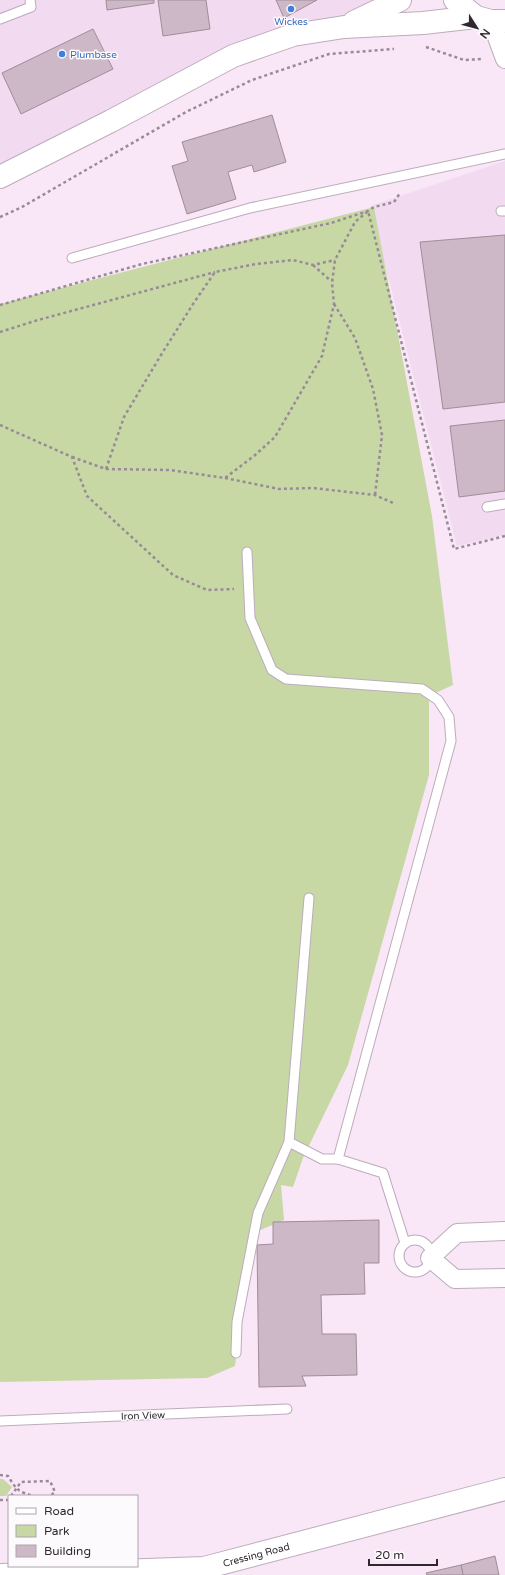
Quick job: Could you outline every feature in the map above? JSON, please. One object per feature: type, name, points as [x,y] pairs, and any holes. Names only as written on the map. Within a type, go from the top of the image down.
[{"type":"main road","points":[[344,27],[400,0]]},
{"type":"main road","points":[[456,0],[490,20]]},
{"type":"main road","points":[[0,177],[111,121],[233,56],[293,35],[344,27],[490,20]]},
{"type":"main road","name":"Cressing Road","points":[[2,1575],[204,1571],[505,1489]]},
{"type":"street","points":[[490,20],[503,54]]},
{"type":"street","points":[[505,1231],[457,1233],[430,1258],[455,1279],[505,1278]]},
{"type":"lane","points":[[0,19],[31,7],[30,0]]},
{"type":"lane","points":[[72,258],[250,208],[505,154]]},
{"type":"lane","points":[[487,507],[505,504]]},
{"type":"lane","points":[[246,552],[250,618],[272,670],[286,679],[422,690],[438,700],[449,717],[451,741],[338,1159]]},
{"type":"lane","points":[[236,1353],[237,1322],[258,1213],[289,1142],[309,898]]},
{"type":"lane","points":[[289,1142],[322,1159],[338,1159],[383,1173],[405,1243]]},
{"type":"lane","points":[[415,1240],[425,1243],[430,1252],[430,1258],[429,1263],[421,1270],[416,1271],[406,1269],[402,1265],[399,1256],[402,1246],[405,1243],[415,1240]]},
{"type":"lane","name":"Iron View","points":[[0,1420],[287,1409]]},
{"type":"path","points":[[423,23],[426,46]]},
{"type":"path","points":[[418,47],[426,46],[464,60],[489,59],[503,54]]},
{"type":"path","points":[[0,217],[22,207],[186,112],[252,80],[328,54],[396,49]]},
{"type":"path","points":[[225,478],[254,456],[275,437],[322,356],[334,304],[332,282],[335,260],[355,222],[374,207],[394,202],[412,174]]},
{"type":"path","points":[[0,306],[142,264],[331,223],[368,212]]},
{"type":"path","points":[[368,212],[454,549],[505,536]]},
{"type":"path","points":[[0,332],[38,320],[215,272],[256,264],[293,260],[313,265],[335,260]]},
{"type":"path","points":[[313,265],[332,282]]},
{"type":"path","points":[[106,469],[124,417],[169,342],[215,272]]},
{"type":"path","points":[[334,304],[355,338],[373,389],[382,435],[375,495]]},
{"type":"path","points":[[0,425],[72,457],[106,469],[170,470],[225,478],[279,489],[313,488],[375,495],[393,503]]},
{"type":"path","points":[[72,457],[87,496],[174,575],[207,590],[248,588]]},
{"type":"path","points":[[0,1475],[8,1476],[16,1488],[22,1493],[30,1495]]},
{"type":"path","points":[[11,1495],[21,1482],[50,1480],[55,1492],[51,1495]]},
{"type":"shaded area","points":[[0,0],[379,0],[344,27],[293,35],[0,177]]},
{"type":"shaded area","points":[[505,161],[505,535],[457,546],[370,206]]},
{"type":"green space","points":[[374,207],[432,516],[453,685],[429,696],[429,775],[348,1065],[303,1158],[293,1187],[281,1185],[284,1220],[251,1234],[235,1366],[207,1378],[0,1382],[0,304]]},
{"type":"green space","points":[[0,1479],[3,1479],[12,1487],[6,1496],[0,1496]]},
{"type":"building","points":[[106,0],[154,0],[154,3],[107,10]]},
{"type":"building","points":[[158,0],[206,0],[210,29],[163,36]]},
{"type":"building","name":"Wickes","points":[[276,0],[317,0],[284,18]]},
{"type":"building","points":[[93,29],[113,69],[21,114],[2,73]]},
{"type":"building","points":[[272,115],[286,162],[254,172],[252,165],[228,172],[236,199],[187,214],[172,166],[188,161],[182,142]]},
{"type":"building","points":[[505,235],[505,402],[443,409],[420,242]]},
{"type":"building","points":[[505,420],[505,491],[459,497],[450,426]]},
{"type":"building","points":[[379,1220],[379,1263],[364,1263],[365,1294],[321,1295],[322,1334],[356,1334],[357,1375],[302,1376],[306,1386],[259,1387],[257,1245],[273,1244],[273,1222]]},
{"type":"building","points":[[495,1556],[499,1575],[463,1575],[461,1565]]},
{"type":"building","points":[[461,1565],[463,1575],[427,1575],[426,1573]]},
{"type":"place","name":"Wickes","points":[[291,9]]},
{"type":"place","name":"Plumbase","points":[[62,54]]}]
